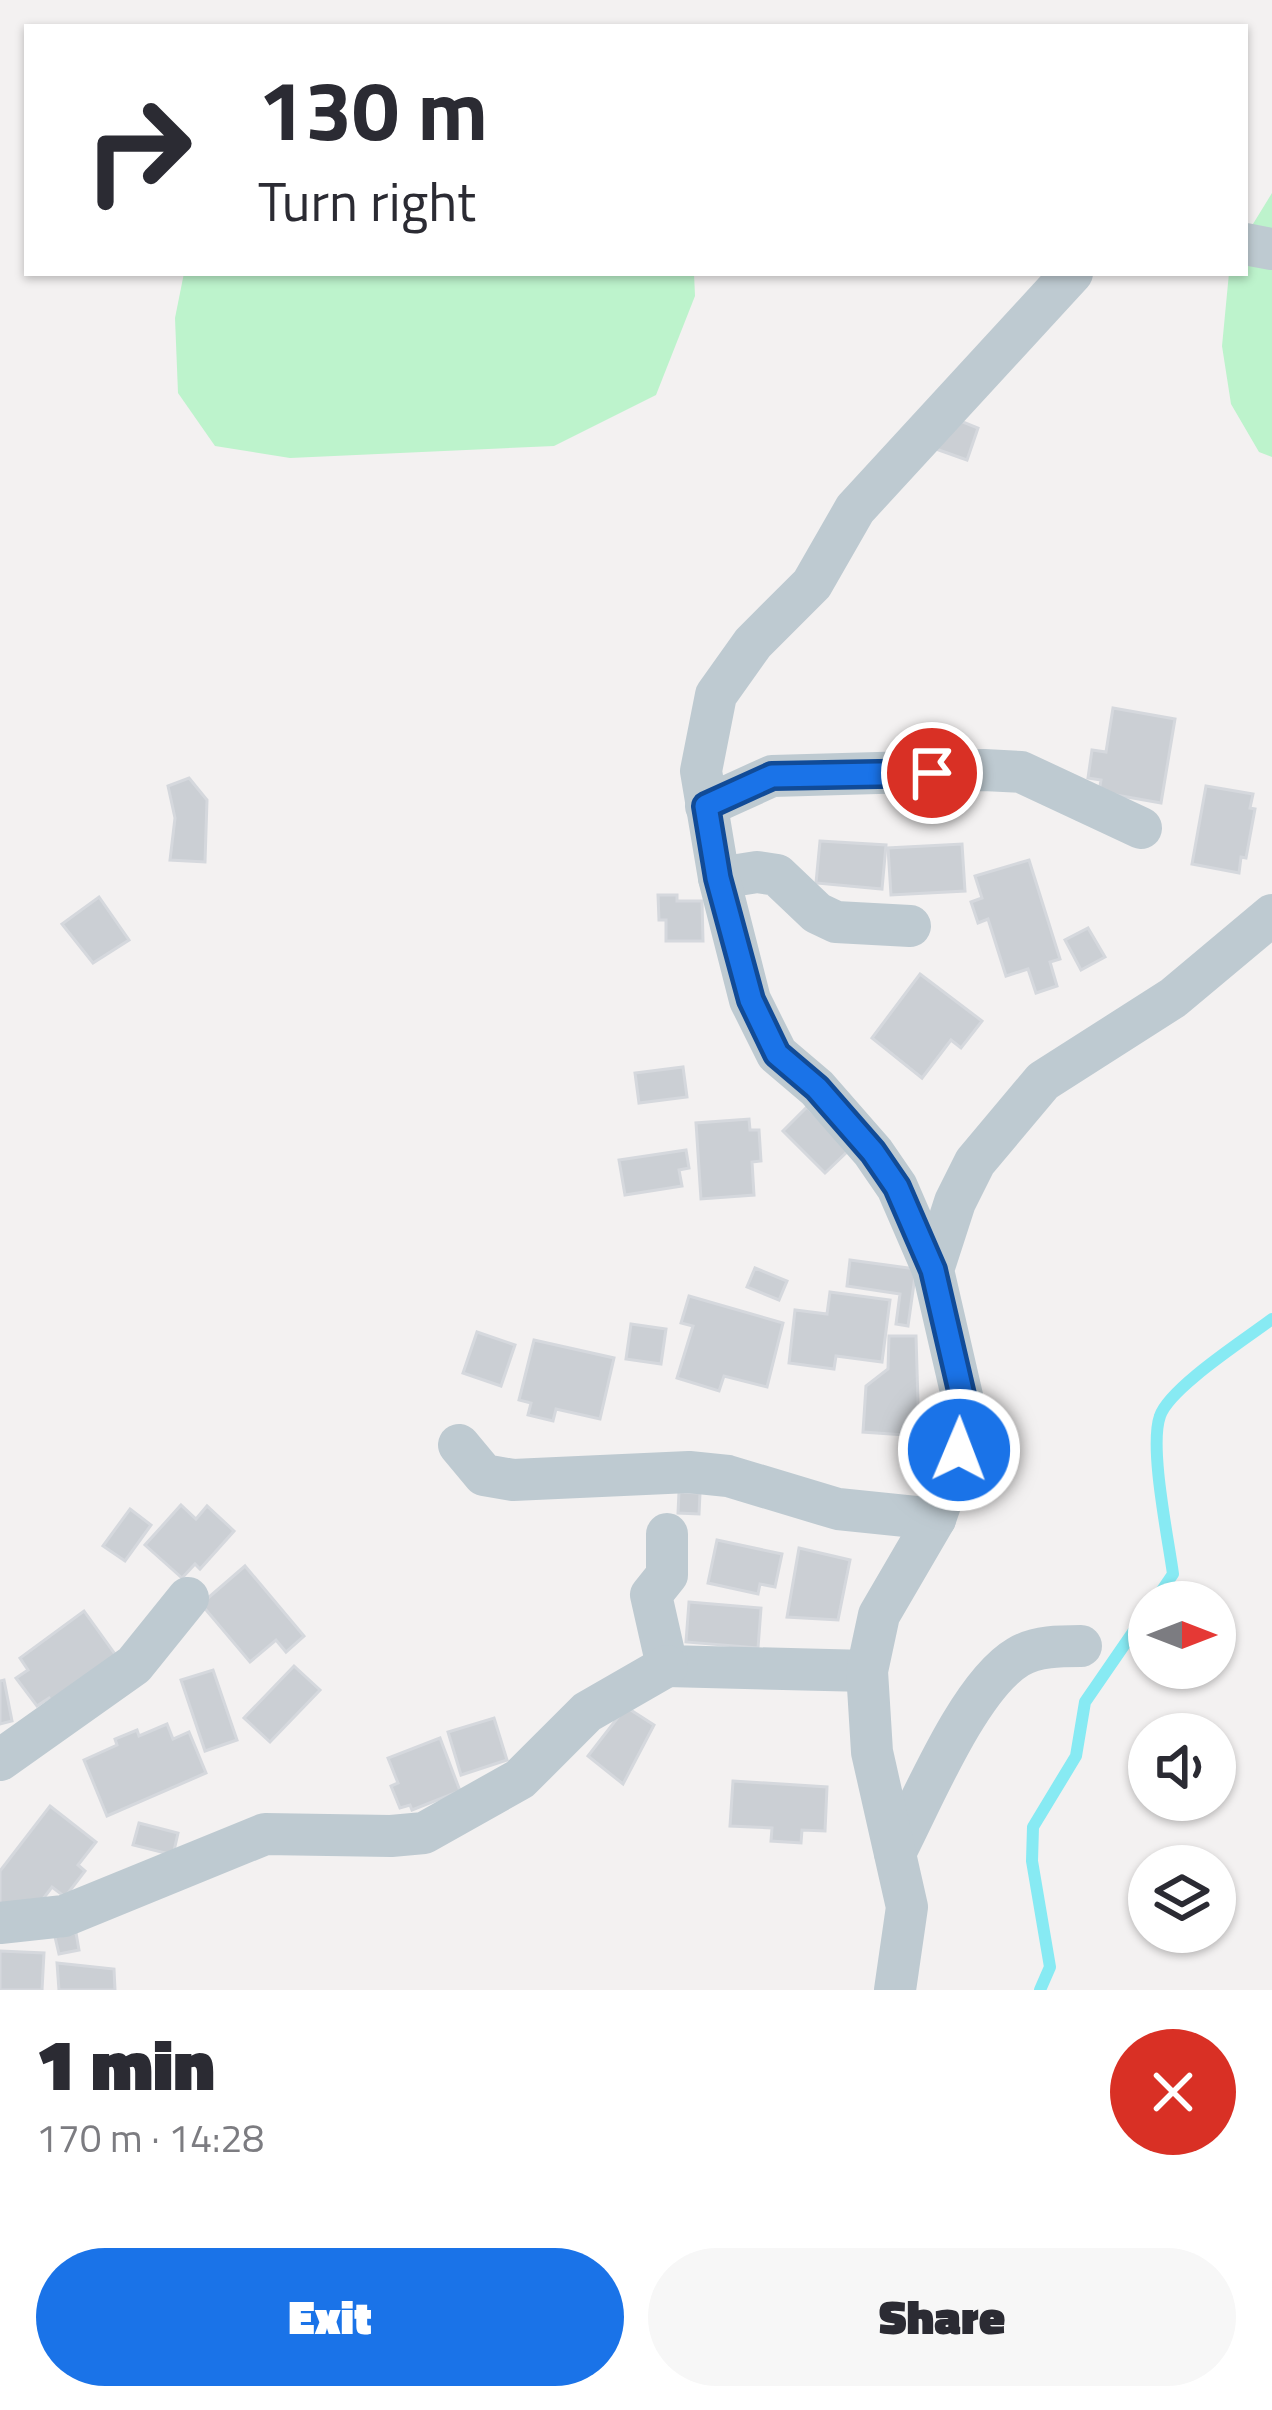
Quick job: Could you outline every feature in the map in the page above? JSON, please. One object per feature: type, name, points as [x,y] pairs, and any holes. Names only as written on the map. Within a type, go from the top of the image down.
[{"type":"street","points":[[896,1990],[907,1907],[872,1752],[867,1671],[879,1615],[935,1519],[959,1450],[965,1408],[933,1270],[897,1187],[817,1088],[777,1054],[751,1000],[718,878],[700,771],[716,695],[753,643],[812,584],[855,509],[1069,276]]},
{"type":"street","points":[[706,806],[772,776],[984,770],[1021,772],[1141,828]]},
{"type":"street","points":[[718,878],[757,872],[777,875],[817,913],[836,922],[910,926]]},
{"type":"street","points":[[933,1270],[955,1202],[975,1162],[1043,1081],[1173,998],[1272,915]]},
{"type":"street","points":[[459,1445],[484,1475],[513,1480],[689,1472],[728,1476],[838,1509],[935,1519]]},
{"type":"street","points":[[667,1534],[667,1575],[651,1595],[667,1666]]},
{"type":"street","points":[[0,1760],[134,1665],[188,1598]]},
{"type":"street","points":[[895,1852],[985,1688],[1027,1652],[1082,1646]]},
{"type":"street","points":[[0,1923],[64,1916],[265,1834],[424,1832],[520,1779],[587,1712],[667,1666],[867,1671]]},
{"type":"green space","points":[[1272,193],[1272,457],[1259,452],[1231,404],[1222,346],[1229,276],[1248,276],[1248,232]]},
{"type":"green space","points":[[183,276],[694,276],[695,296],[656,395],[554,446],[290,458],[215,446],[178,393],[175,318]]},
{"type":"building","points":[[948,416],[978,428],[967,460],[936,449]]},
{"type":"building","points":[[1113,708],[1175,719],[1161,803],[1099,792],[1101,780],[1088,778],[1092,750],[1106,752]]},
{"type":"building","points":[[189,778],[207,800],[205,862],[170,860],[175,818],[168,786]]},
{"type":"building","points":[[1206,786],[1253,794],[1250,808],[1255,809],[1239,873],[1192,864]]},
{"type":"building","points":[[820,841],[886,845],[882,889],[816,883]]},
{"type":"building","points":[[962,844],[965,891],[891,895],[888,848]]},
{"type":"building","points":[[1029,860],[1060,959],[1050,962],[1057,986],[1036,993],[1028,969],[1006,976],[988,919],[978,923],[971,902],[982,898],[975,876]]},
{"type":"building","points":[[658,895],[702,901],[703,941],[666,941]]},
{"type":"building","points":[[99,897],[129,940],[93,963],[62,924]]},
{"type":"building","points":[[1088,928],[1105,957],[1081,970],[1065,940]]},
{"type":"building","points":[[920,974],[982,1021],[961,1048],[951,1040],[922,1078],[872,1038]]},
{"type":"building","points":[[683,1067],[687,1097],[639,1103],[635,1073]]},
{"type":"building","points":[[807,1107],[849,1150],[825,1173],[783,1131]]},
{"type":"building","points":[[749,1119],[750,1130],[759,1130],[761,1161],[752,1162],[754,1195],[701,1199],[696,1123]]},
{"type":"building","points":[[686,1150],[689,1168],[679,1170],[682,1186],[625,1195],[619,1160]]},
{"type":"building","points":[[850,1260],[916,1269],[908,1326],[896,1324],[900,1294],[847,1286]]},
{"type":"building","points":[[755,1268],[787,1281],[779,1300],[747,1287]]},
{"type":"building","points":[[830,1292],[890,1300],[882,1362],[836,1356],[834,1369],[789,1363],[795,1310],[827,1314]]},
{"type":"building","points":[[689,1296],[783,1323],[767,1387],[724,1376],[719,1391],[677,1378],[693,1326],[681,1323]]},
{"type":"building","points":[[631,1324],[666,1329],[661,1364],[626,1359]]},
{"type":"building","points":[[477,1332],[515,1345],[501,1386],[463,1373]]},
{"type":"building","points":[[889,1336],[916,1336],[919,1436],[863,1432],[866,1386],[888,1369]]},
{"type":"building","points":[[534,1340],[614,1358],[600,1419],[556,1409],[553,1421],[528,1415],[531,1403],[519,1400]]},
{"type":"building","points":[[679,1492],[700,1493],[699,1514],[678,1513]]},
{"type":"building","points":[[181,1505],[196,1519],[207,1506],[234,1531],[200,1569],[195,1564],[182,1578],[145,1545]]},
{"type":"building","points":[[130,1509],[151,1525],[125,1561],[103,1546]]},
{"type":"building","points":[[717,1540],[782,1554],[775,1587],[760,1584],[758,1594],[708,1583]]},
{"type":"building","points":[[799,1548],[850,1560],[838,1620],[787,1617]]},
{"type":"building","points":[[245,1566],[304,1636],[286,1652],[276,1640],[250,1662],[201,1604]]},
{"type":"building","points":[[689,1602],[761,1608],[758,1648],[686,1642]]},
{"type":"building","points":[[84,1611],[117,1657],[53,1704],[49,1698],[37,1706],[16,1678],[28,1670],[20,1658]]},
{"type":"building","points":[[294,1666],[320,1690],[270,1742],[244,1718]]},
{"type":"building","points":[[213,1670],[237,1740],[205,1751],[181,1680]]},
{"type":"building","points":[[4,1680],[12,1721],[0,1724],[0,1681]]},
{"type":"building","points":[[626,1707],[654,1725],[623,1784],[588,1756]]},
{"type":"building","points":[[494,1718],[507,1760],[461,1775],[448,1732]]},
{"type":"building","points":[[167,1724],[173,1739],[189,1732],[206,1773],[107,1816],[84,1760],[117,1745],[115,1739],[137,1730],[139,1736]]},
{"type":"building","points":[[440,1738],[460,1791],[412,1810],[410,1805],[400,1808],[391,1786],[398,1783],[388,1758]]},
{"type":"building","points":[[733,1781],[827,1787],[825,1831],[802,1830],[801,1843],[771,1841],[772,1828],[730,1826]]},
{"type":"building","points":[[50,1806],[96,1842],[78,1865],[85,1871],[65,1897],[52,1887],[33,1912],[0,1917],[0,1871]]},
{"type":"building","points":[[139,1823],[178,1833],[173,1855],[133,1845]]},
{"type":"building","points":[[76,1933],[79,1950],[59,1954],[55,1937]]},
{"type":"building","points":[[0,1951],[44,1953],[42,1990],[0,1990]]},
{"type":"building","points":[[57,1963],[114,1969],[115,1990],[59,1990]]},
{"type":"waterway","points":[[1168,1581],[1173,1574],[1158,1470],[1160,1416],[1193,1378],[1272,1319]]},
{"type":"waterway","points":[[1040,1990],[1050,1967],[1032,1861],[1033,1827],[1076,1756],[1085,1702],[1128,1640]]},
{"type":"route","points":[[932,773],[772,776],[706,806],[718,878],[751,1000],[777,1054],[817,1088],[873,1152],[897,1187],[933,1270],[965,1408],[959,1450]]}]
